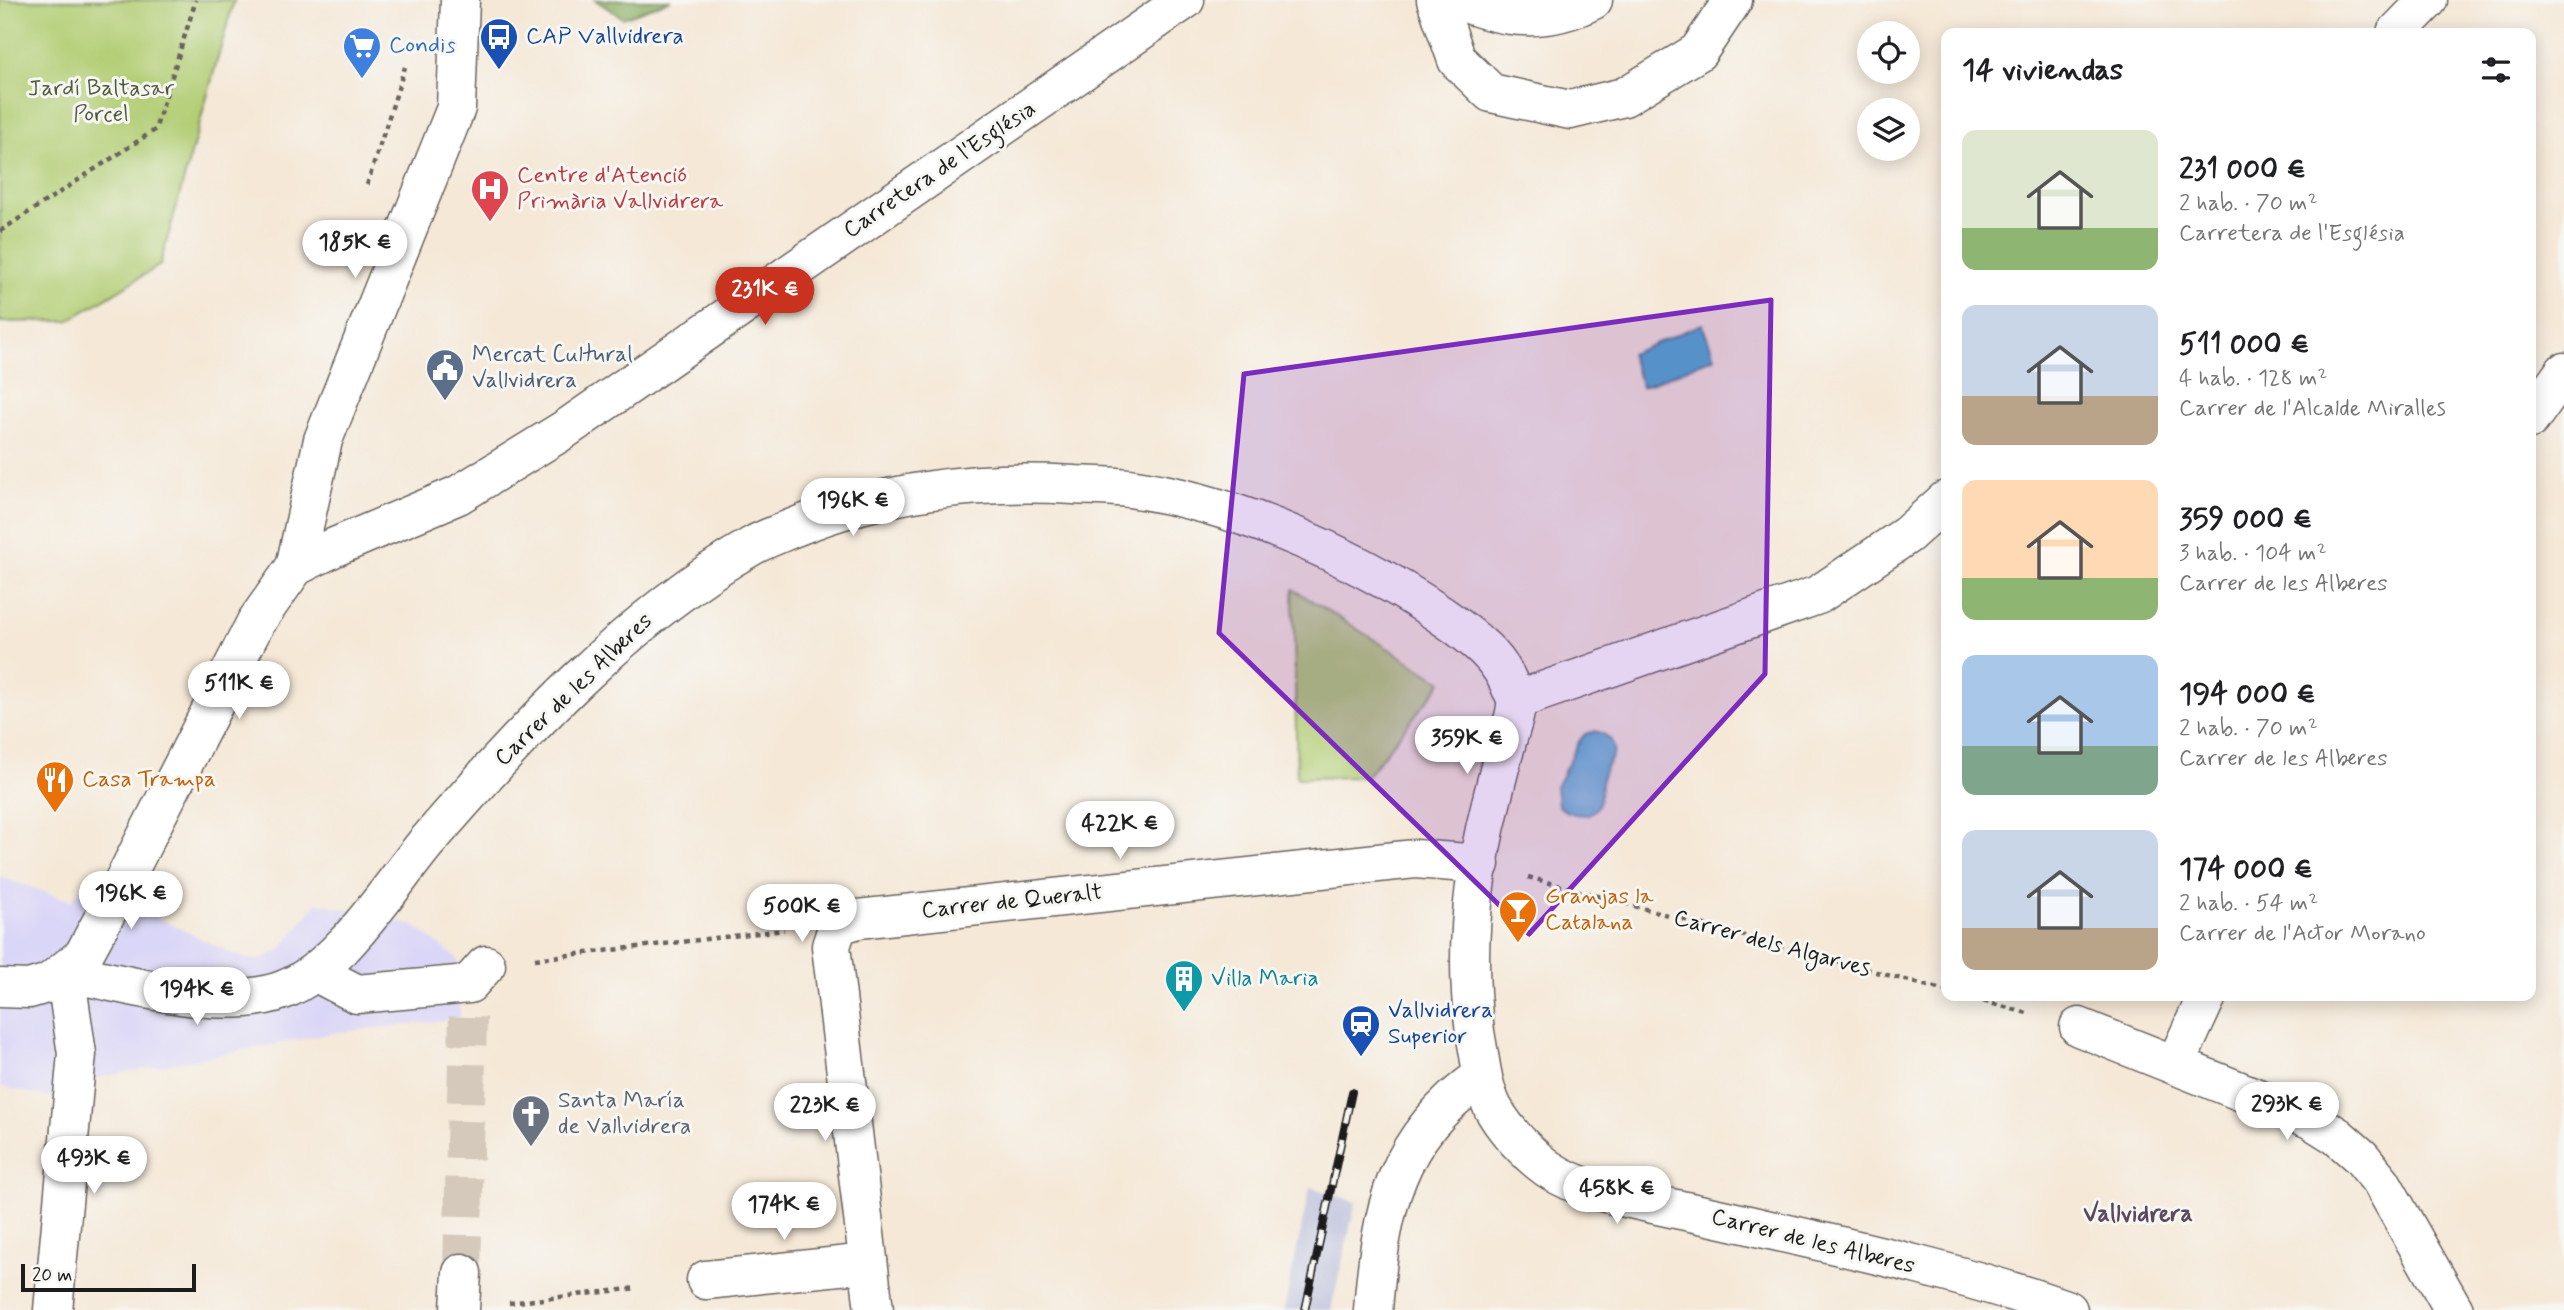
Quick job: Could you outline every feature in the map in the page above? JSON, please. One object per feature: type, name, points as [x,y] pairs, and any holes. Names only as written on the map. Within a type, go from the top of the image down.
[{"type":"street","points":[[0,988],[29,989],[49,983],[83,956],[256,622],[295,567],[323,440],[456,107],[460,0]]},
{"type":"street","name":"Carretera de l'Església","points":[[295,567],[335,547],[458,495],[564,430],[1185,0]]},
{"type":"street","points":[[1436,0],[1457,60],[1491,93],[1570,110],[1624,97],[1698,52],[1733,0]]},
{"type":"street","points":[[1459,0],[1474,7],[1512,16],[1544,16],[1570,12],[1593,0]]},
{"type":"street","points":[[2401,28],[2428,0]]},
{"type":"street","points":[[2536,411],[2564,372]]},
{"type":"street","name":"Carrer de les Alberes","points":[[65,972],[220,999],[257,998],[287,989],[315,972],[337,954],[429,840],[568,690],[656,611],[755,544],[822,516],[886,496],[956,485],[1025,482],[1129,488],[1204,504],[1283,532],[1358,566],[1421,600],[1481,644],[1502,666],[1517,700],[1487,819],[1474,905],[1469,989],[1482,1076],[1490,1103],[1506,1129],[1543,1167],[1571,1182],[1606,1194],[1764,1228],[2018,1292],[2068,1310]]},
{"type":"street","points":[[1517,700],[1818,595],[1907,535],[1941,504]]},
{"type":"street","name":"Carrer de Queralt","points":[[869,1263],[831,946],[838,925],[858,919],[1415,859],[1480,864]]},
{"type":"street","points":[[53,1310],[77,1054],[65,972]]},
{"type":"street","points":[[315,972],[357,994],[474,989]]},
{"type":"street","points":[[2175,1065],[2205,1001]]},
{"type":"street","points":[[2079,1027],[2310,1119],[2337,1136],[2361,1157],[2382,1183],[2454,1310]]},
{"type":"street","points":[[1373,1310],[1378,1246],[1398,1173],[1422,1131],[1457,1094],[1482,1076]]},
{"type":"street","points":[[706,1280],[869,1263],[874,1310]]},
{"type":"path","points":[[0,231],[155,131],[196,0]]},
{"type":"path","name":"Carrer dels Algarves","points":[[1517,874],[1941,990]]},
{"type":"path","points":[[474,989],[785,930]]},
{"type":"path","points":[[1983,1001],[2079,1027]]},
{"type":"path","points":[[461,1291],[637,1288]]},
{"type":"highlighted area","points":[[1771,300],[1765,674],[1529,934],[1219,633],[1244,374]]},
{"type":"shaded area","points":[[0,877],[71,901],[86,883],[248,959],[259,960],[280,950],[317,902],[414,926],[457,958],[460,1019],[339,1032],[96,1078],[93,1115],[50,1098],[0,1086]]},
{"type":"shaded area","points":[[1310,1187],[1356,1202],[1331,1310],[1284,1310]]},
{"type":"green space","name":"Jardí Baltasar Porcel","points":[[0,0],[234,0],[160,265],[68,321],[0,322]]},
{"type":"green space","points":[[595,0],[671,0],[623,18]]},
{"type":"green space","points":[[1293,589],[1442,682],[1366,777],[1297,778]]},
{"type":"water","points":[[1702,324],[1715,357],[1642,387],[1630,354]]},
{"type":"water","points":[[1596,731],[1610,740],[1614,749],[1613,755],[1603,773],[1596,808],[1587,814],[1574,814],[1558,805],[1556,787],[1580,740],[1585,734]]},
{"type":"tunnel","points":[[462,1273],[468,1017]]},
{"type":"railway","points":[[1305,1310],[1352,1092]]},
{"type":"place","name":"CAP Vallvidrera","points":[[499,71]]},
{"type":"place","name":"Condis","points":[[362,80]]},
{"type":"place","name":"Centre d'Atenció Primària Vallvidrera","points":[[490,223]]},
{"type":"place","name":"Mercat Cultural Vallvidrera","points":[[445,402]]},
{"type":"place","name":"Casa Trampa","points":[[55,814]]},
{"type":"place","name":"Granjas la Catalana","points":[[1518,944]]},
{"type":"place","name":"Villa Maria","points":[[1184,1013]]},
{"type":"place","name":"Vallvidrera Superior","points":[[1361,1058]]},
{"type":"place","name":"Santa María de Vallvidrera","points":[[531,1148]]},
{"type":"district","name":"Vallvidrera","points":[[2138,1214]]}]
